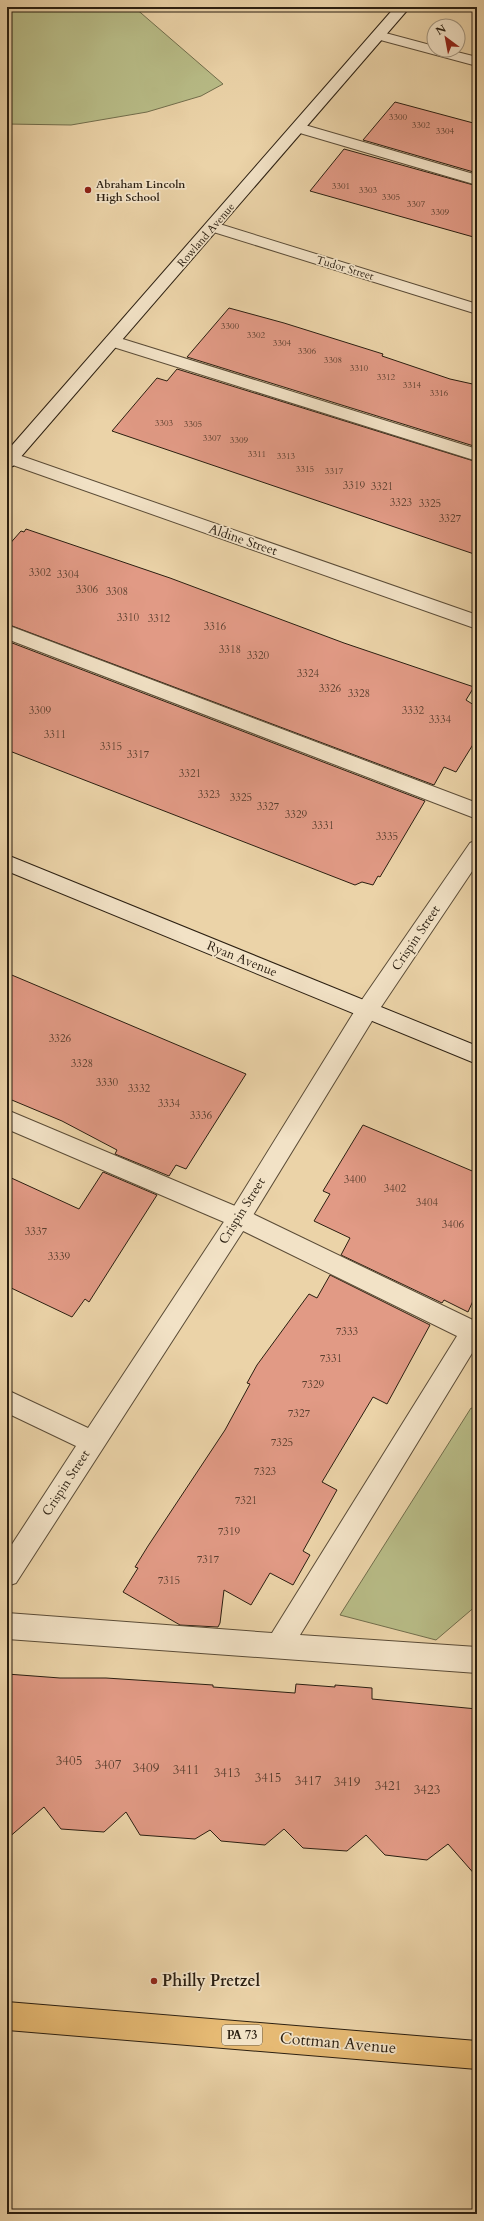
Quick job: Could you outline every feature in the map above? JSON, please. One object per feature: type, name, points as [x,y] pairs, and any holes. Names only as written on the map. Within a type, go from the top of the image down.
[{"type":"main road","name":"Cottman Avenue","points":[[7,2016],[477,2055]]},
{"type":"street","name":"Rowland Avenue","points":[[8,460],[213,227],[403,7]]},
{"type":"street","points":[[378,35],[477,62]]},
{"type":"street","points":[[298,128],[477,180]]},
{"type":"street","name":"Tudor Street","points":[[213,227],[477,309]]},
{"type":"street","points":[[113,341],[477,455]]},
{"type":"street","name":"Aldine Street","points":[[8,460],[477,622]]},
{"type":"street","points":[[7,632],[477,811]]},
{"type":"street","name":"Crispin Street","points":[[7,1574],[239,1218],[367,1010],[477,848]]},
{"type":"street","name":"Ryan Avenue","points":[[7,864],[477,1055]]},
{"type":"street","points":[[7,1120],[239,1218],[474,1333],[278,1646]]},
{"type":"street","points":[[7,1401],[93,1442]]},
{"type":"street","points":[[7,1626],[477,1660]]},
{"type":"green space","points":[[7,7],[134,7],[223,84],[201,96],[147,112],[71,125],[7,124]]},
{"type":"green space","points":[[471,1408],[477,1410],[477,1605],[436,1640],[340,1615]]},
{"type":"building","points":[[395,102],[477,124],[477,173],[363,140]]},
{"type":"building","points":[[344,149],[477,186],[477,238],[310,191]]},
{"type":"building","points":[[229,308],[284,323],[383,354],[382,356],[450,379],[477,385],[477,447],[187,357]]},
{"type":"building","points":[[177,369],[477,462],[477,555],[112,431],[157,378],[167,381]]},
{"type":"building","points":[[26,529],[170,578],[344,643],[474,687],[466,700],[477,707],[477,738],[456,772],[444,767],[434,785],[7,624],[7,547],[21,531],[24,532]]},
{"type":"building","points":[[7,641],[425,801],[380,877],[378,876],[373,885],[362,882],[355,885],[7,750]]},
{"type":"building","points":[[7,973],[246,1074],[186,1169],[176,1165],[169,1176],[115,1154],[117,1150],[62,1121],[7,1098]]},
{"type":"building","points":[[363,1125],[477,1173],[477,1292],[468,1312],[444,1300],[442,1303],[341,1255],[350,1238],[314,1221],[330,1194],[323,1191]]},
{"type":"building","points":[[103,1172],[157,1195],[89,1302],[85,1299],[72,1317],[7,1286],[7,1176],[79,1209]]},
{"type":"building","points":[[330,1275],[430,1325],[387,1404],[373,1397],[322,1482],[337,1490],[303,1551],[310,1555],[293,1585],[270,1573],[251,1605],[224,1590],[220,1623],[218,1627],[180,1625],[123,1592],[138,1568],[135,1567],[148,1546],[225,1430],[250,1384],[247,1383],[257,1365],[309,1294],[317,1298]]},
{"type":"building","points":[[7,1674],[60,1678],[106,1678],[213,1685],[213,1687],[295,1693],[296,1684],[335,1687],[335,1685],[372,1688],[372,1699],[477,1709],[477,1877],[448,1844],[427,1860],[385,1855],[366,1835],[347,1851],[303,1848],[284,1829],[265,1845],[221,1841],[210,1830],[195,1839],[140,1835],[126,1812],[104,1832],[61,1829],[44,1807],[7,1839]]},
{"type":"place","name":"Abraham Lincoln High School","points":[[88,190]]},
{"type":"place","name":"Philly Pretzel","points":[[154,1981]]}]
